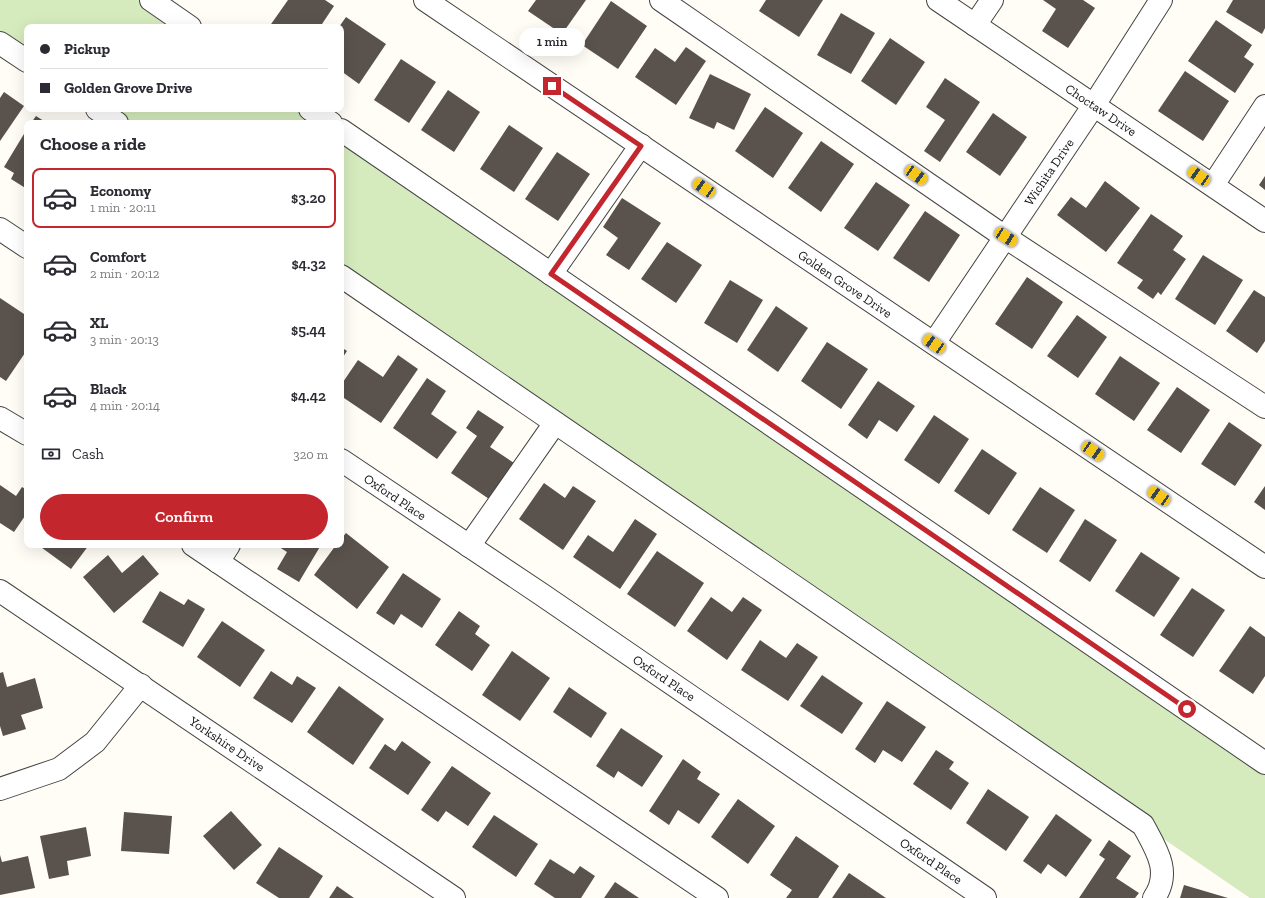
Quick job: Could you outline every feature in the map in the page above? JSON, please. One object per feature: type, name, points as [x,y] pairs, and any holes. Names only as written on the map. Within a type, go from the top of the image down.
[{"type":"street","points":[[151,0],[186,24]]},
{"type":"street","name":"Golden Grove Drive","points":[[425,0],[1265,567]]},
{"type":"street","points":[[661,0],[1006,237],[1265,407]]},
{"type":"street","name":"Choctaw Drive","points":[[938,0],[1265,221]]},
{"type":"street","points":[[976,25],[992,0]]},
{"type":"street","name":"Wichita Drive","points":[[934,344],[1094,105],[1161,0]]},
{"type":"street","points":[[0,43],[24,59]]},
{"type":"street","points":[[1213,185],[1265,106]]},
{"type":"street","points":[[101,112],[113,120]]},
{"type":"street","points":[[314,112],[326,120]]},
{"type":"street","points":[[344,132],[1265,763]]},
{"type":"street","points":[[551,274],[641,146]]},
{"type":"street","points":[[0,229],[24,245]]},
{"type":"street","points":[[344,278],[1143,825],[1155,847],[1163,869],[1158,892],[1154,898]]},
{"type":"street","points":[[0,418],[24,432]]},
{"type":"street","points":[[469,546],[555,423]]},
{"type":"street","name":"Oxford Place","points":[[344,462],[985,898]]},
{"type":"street","points":[[205,548],[224,553],[717,898]]},
{"type":"street","name":"Yorkshire Drive","points":[[2,596],[141,686],[454,898]]},
{"type":"street","points":[[0,789],[59,769],[95,742],[141,686]]},
{"type":"green space","points":[[0,0],[151,0],[186,24],[24,24],[24,59],[0,43]]},
{"type":"green space","points":[[101,112],[314,112],[326,120],[113,120]]},
{"type":"green space","points":[[344,132],[1265,763],[1265,898],[1250,898],[344,278]]},
{"type":"building","points":[[288,0],[325,0],[334,6],[322,24],[271,24]]},
{"type":"building","points":[[536,0],[586,0],[562,34],[528,11]]},
{"type":"building","points":[[766,0],[823,0],[799,37],[759,11]]},
{"type":"building","points":[[1043,0],[1083,0],[1095,8],[1068,48],[1042,31],[1056,9]]},
{"type":"building","points":[[1233,0],[1265,0],[1265,28],[1262,34],[1226,12]]},
{"type":"building","points":[[611,1],[647,26],[618,69],[582,45]]},
{"type":"building","points":[[841,13],[875,33],[851,74],[817,55]]},
{"type":"building","points":[[346,17],[386,44],[359,84],[344,73],[344,24],[341,24]]},
{"type":"building","points":[[1216,20],[1252,45],[1244,57],[1254,64],[1235,93],[1188,61]]},
{"type":"building","points":[[890,38],[925,62],[896,105],[861,81]]},
{"type":"building","points":[[686,47],[706,61],[676,105],[635,77],[655,48],[675,62]]},
{"type":"building","points":[[401,59],[436,82],[409,123],[374,100]]},
{"type":"building","points":[[1185,71],[1229,101],[1203,141],[1158,111]]},
{"type":"building","points":[[710,74],[751,94],[734,130],[717,122],[714,129],[689,118]]},
{"type":"building","points":[[945,78],[980,102],[940,162],[924,151],[945,120],[926,107]]},
{"type":"building","points":[[448,90],[480,112],[454,152],[421,130]]},
{"type":"building","points":[[4,92],[24,106],[0,141],[0,98]]},
{"type":"building","points":[[765,107],[803,133],[773,178],[735,151]]},
{"type":"building","points":[[993,113],[1027,137],[1000,176],[966,152]]},
{"type":"building","points":[[36,116],[42,120],[33,120]]},
{"type":"building","points":[[509,125],[543,148],[514,192],[480,169]]},
{"type":"building","points":[[24,134],[24,187],[11,179],[14,173],[4,167]]},
{"type":"building","points":[[821,141],[854,164],[821,212],[788,188]]},
{"type":"building","points":[[557,152],[590,174],[558,221],[525,199]]},
{"type":"building","points":[[1265,176],[1265,190],[1259,185]]},
{"type":"building","points":[[1105,181],[1140,208],[1106,252],[1057,215],[1071,197],[1086,208]]},
{"type":"building","points":[[876,182],[910,205],[878,251],[844,228]]},
{"type":"building","points":[[622,198],[661,223],[629,270],[606,255],[618,238],[603,227]]},
{"type":"building","points":[[925,211],[960,235],[929,282],[893,258]]},
{"type":"building","points":[[1151,214],[1183,236],[1173,250],[1186,259],[1161,295],[1158,292],[1153,299],[1137,288],[1143,280],[1117,263]]},
{"type":"building","points":[[667,242],[702,265],[676,303],[641,279]]},
{"type":"building","points":[[1203,255],[1243,280],[1215,325],[1175,299]]},
{"type":"building","points":[[1027,277],[1063,302],[1032,349],[995,324]]},
{"type":"building","points":[[730,280],[763,300],[737,343],[704,323]]},
{"type":"building","points":[[1254,290],[1265,297],[1265,341],[1257,353],[1226,331]]},
{"type":"building","points":[[0,298],[24,314],[24,354],[6,381],[0,377]]},
{"type":"building","points":[[776,306],[808,328],[778,372],[747,350]]},
{"type":"building","points":[[1077,315],[1107,337],[1078,378],[1047,356]]},
{"type":"building","points":[[827,342],[868,369],[841,409],[801,381]]},
{"type":"building","points":[[398,355],[418,369],[381,423],[344,398],[344,381],[358,360],[383,377]]},
{"type":"building","points":[[1120,356],[1160,383],[1134,421],[1095,394]]},
{"type":"building","points":[[427,378],[446,391],[431,414],[457,432],[437,459],[393,428]]},
{"type":"building","points":[[878,381],[915,406],[897,432],[879,420],[867,439],[848,425]]},
{"type":"building","points":[[1177,387],[1210,410],[1181,453],[1147,430]]},
{"type":"building","points":[[478,410],[504,427],[490,447],[517,465],[492,501],[451,473],[477,436],[466,428]]},
{"type":"building","points":[[934,415],[969,439],[939,484],[904,460]]},
{"type":"building","points":[[1229,422],[1262,445],[1235,486],[1201,464]]},
{"type":"building","points":[[982,449],[1017,473],[989,515],[954,491]]},
{"type":"building","points":[[544,483],[565,498],[573,486],[596,501],[563,550],[519,519]]},
{"type":"building","points":[[0,485],[16,496],[22,487],[24,488],[24,517],[14,532],[0,523]]},
{"type":"building","points":[[1265,486],[1265,510],[1254,502]]},
{"type":"building","points":[[1040,487],[1075,510],[1047,553],[1012,530]]},
{"type":"building","points":[[635,519],[657,534],[620,589],[573,557],[588,535],[613,552]]},
{"type":"building","points":[[1085,519],[1117,540],[1090,582],[1059,561]]},
{"type":"building","points":[[346,533],[389,567],[357,609],[314,575],[334,548],[344,548],[344,535]]},
{"type":"building","points":[[42,548],[87,548],[71,569]]},
{"type":"building","points":[[281,548],[319,548],[299,582],[277,569],[287,552]]},
{"type":"building","points":[[657,551],[704,583],[675,627],[627,594]]},
{"type":"building","points":[[1141,552],[1180,578],[1154,617],[1115,591]]},
{"type":"building","points":[[108,555],[122,573],[143,555],[159,574],[114,613],[83,577]]},
{"type":"building","points":[[403,573],[441,599],[422,628],[401,614],[394,625],[376,613]]},
{"type":"building","points":[[1192,588],[1225,610],[1193,657],[1160,635]]},
{"type":"building","points":[[160,591],[184,605],[188,599],[205,609],[183,647],[142,622]]},
{"type":"building","points":[[711,597],[732,612],[743,597],[762,610],[727,660],[687,631]]},
{"type":"building","points":[[459,611],[480,626],[475,634],[490,645],[472,671],[435,645]]},
{"type":"building","points":[[222,621],[265,650],[240,687],[197,657]]},
{"type":"building","points":[[1250,626],[1265,637],[1265,676],[1253,694],[1219,671]]},
{"type":"building","points":[[760,640],[786,658],[797,643],[818,657],[788,701],[741,670]]},
{"type":"building","points":[[512,651],[550,678],[520,721],[482,695]]},
{"type":"building","points":[[271,671],[292,685],[297,676],[316,688],[292,723],[253,698]]},
{"type":"building","points":[[3,672],[7,687],[35,678],[43,708],[21,715],[26,729],[3,736],[0,726],[0,673]]},
{"type":"building","points":[[822,675],[863,703],[842,734],[800,706]]},
{"type":"building","points":[[339,686],[384,719],[353,765],[307,732]]},
{"type":"building","points":[[569,687],[607,713],[591,738],[553,712]]},
{"type":"building","points":[[887,701],[926,727],[902,762],[883,750],[875,763],[855,749]]},
{"type":"building","points":[[621,728],[663,756],[642,787],[618,771],[614,778],[596,766]]},
{"type":"building","points":[[402,741],[431,762],[408,795],[369,768],[385,744],[395,751]]},
{"type":"building","points":[[936,750],[954,762],[949,769],[969,783],[951,810],[913,784]]},
{"type":"building","points":[[683,759],[701,772],[697,779],[720,794],[699,824],[678,810],[669,825],[649,811]]},
{"type":"building","points":[[452,766],[491,793],[468,826],[446,811],[438,822],[421,810]]},
{"type":"building","points":[[988,789],[1029,817],[1006,851],[966,823]]},
{"type":"building","points":[[738,799],[775,826],[748,864],[711,837]]},
{"type":"building","points":[[231,811],[262,845],[234,870],[203,836]]},
{"type":"building","points":[[124,812],[172,816],[169,854],[121,851]]},
{"type":"building","points":[[1056,814],[1092,840],[1066,877],[1048,864],[1041,874],[1023,861]]},
{"type":"building","points":[[494,815],[538,844],[516,877],[472,847]]},
{"type":"building","points":[[86,827],[91,856],[67,861],[69,875],[49,879],[40,836]]},
{"type":"building","points":[[796,836],[839,866],[818,898],[786,898],[792,890],[770,875]]},
{"type":"building","points":[[1109,840],[1131,856],[1116,878],[1139,893],[1135,898],[1079,898],[1105,859],[1099,855]]},
{"type":"building","points":[[279,847],[323,876],[309,898],[279,898],[256,883]]},
{"type":"building","points":[[0,855],[2,862],[28,856],[35,888],[0,895]]},
{"type":"building","points":[[550,859],[574,874],[580,866],[595,876],[581,898],[555,898],[534,884]]},
{"type":"building","points":[[849,873],[886,898],[832,898]]},
{"type":"building","points":[[615,882],[639,898],[604,898]]},
{"type":"building","points":[[1184,885],[1228,898],[1180,898]]},
{"type":"building","points":[[337,886],[354,898],[329,898]]},
{"type":"route","points":[[552,86],[641,146],[551,274],[1187,709]]}]
